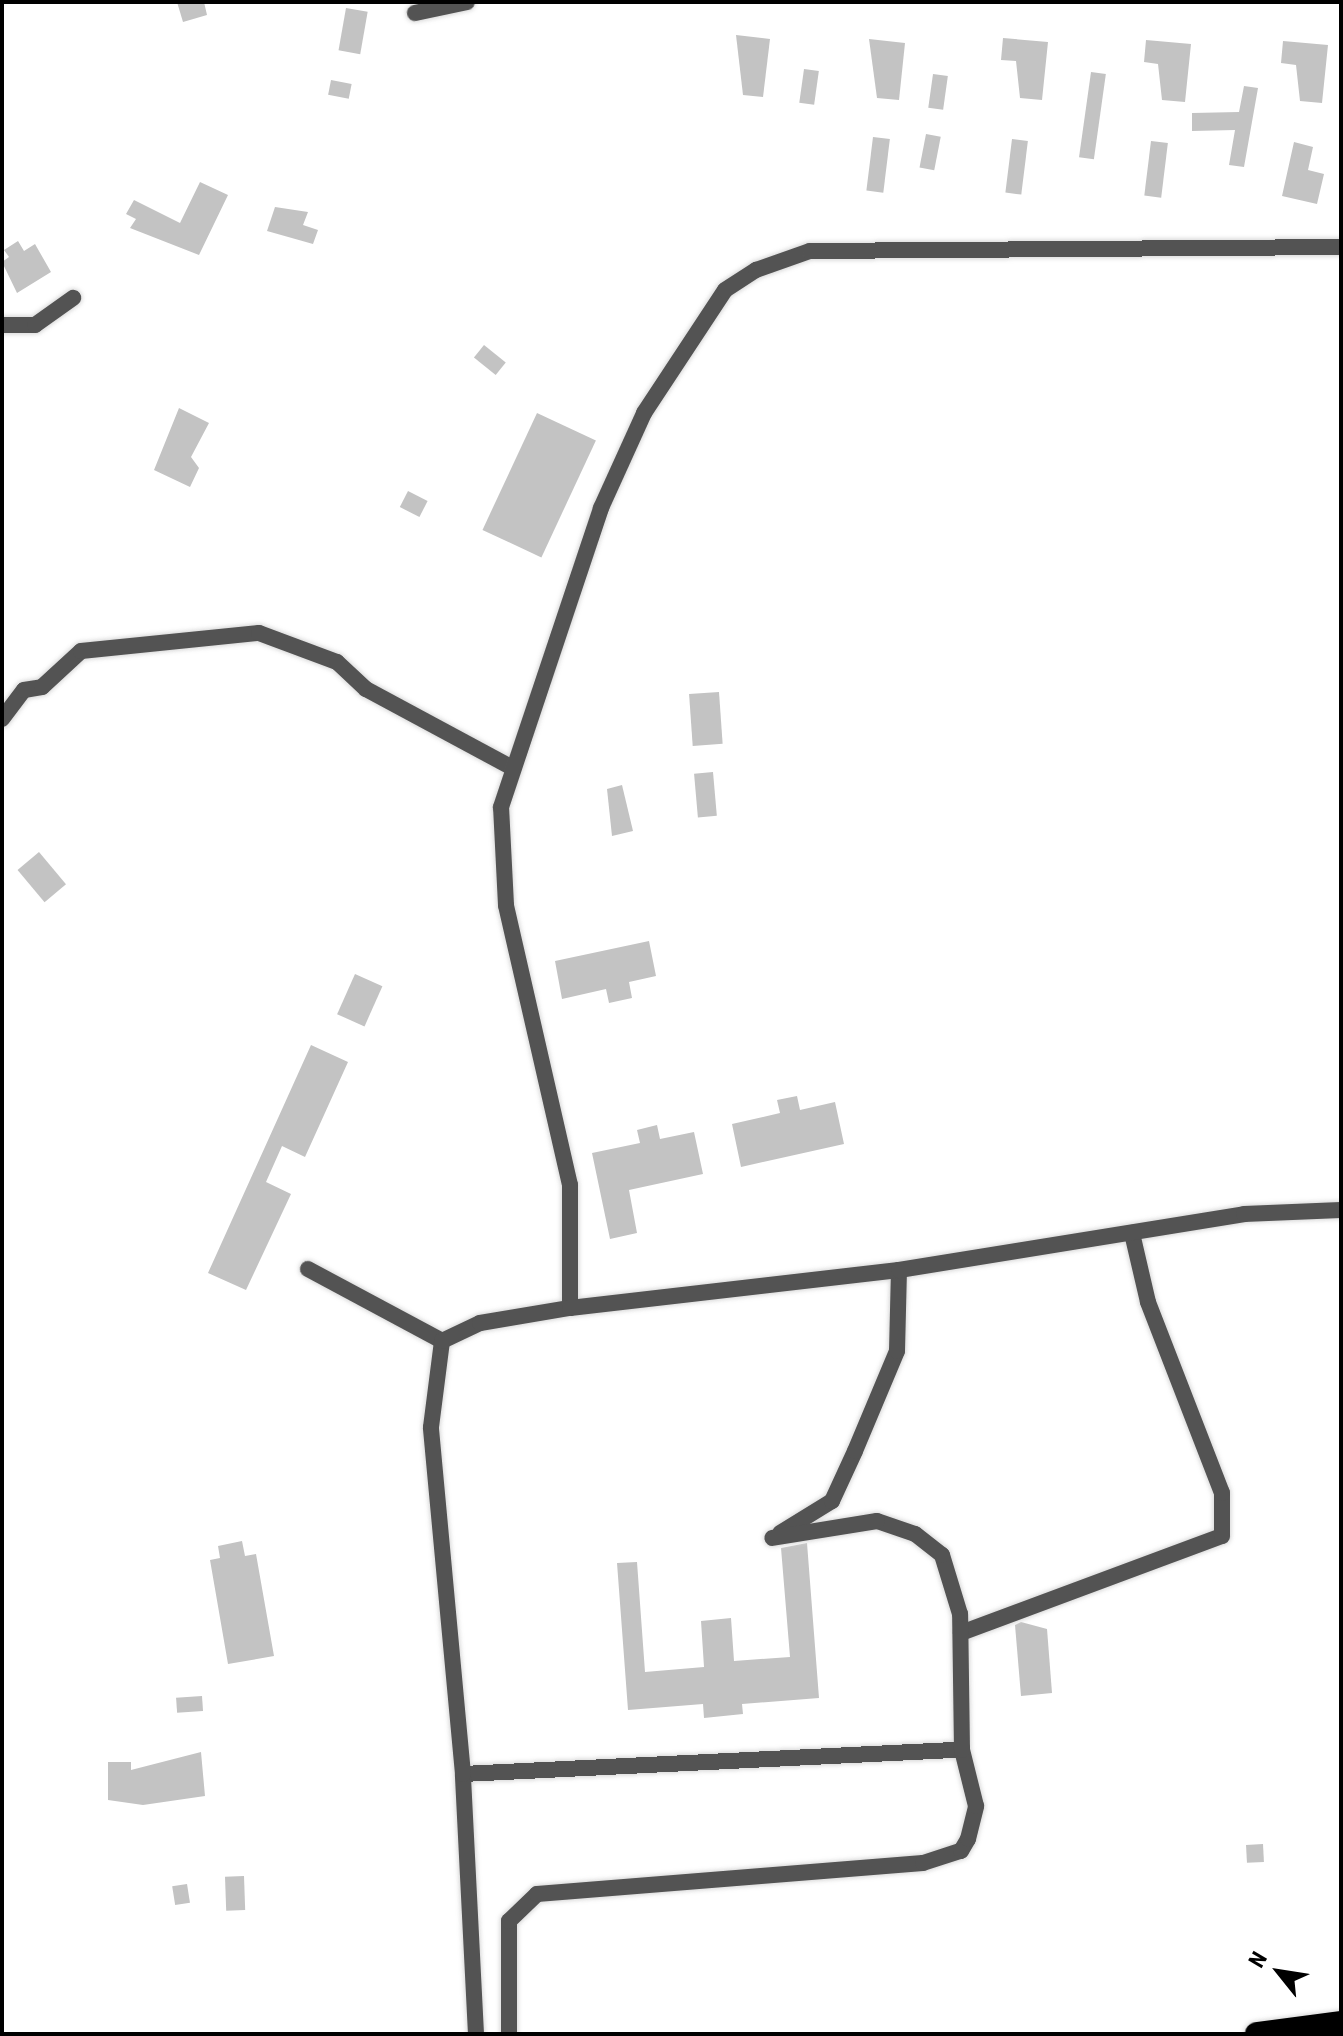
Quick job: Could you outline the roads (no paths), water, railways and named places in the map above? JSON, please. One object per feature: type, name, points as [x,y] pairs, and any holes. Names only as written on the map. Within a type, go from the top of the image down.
[{"type":"highway","points":[[1258,2034],[1341,2023]]},
{"type":"street","points":[[415,13],[467,2]]},
{"type":"street","points":[[570,1308],[570,1185],[499,856],[501,807],[601,508],[644,413],[734,283],[795,255],[871,248],[1341,247]]},
{"type":"street","points":[[2,325],[35,325],[73,298]]},
{"type":"street","points":[[2,719],[24,690],[42,687],[81,651],[259,633],[337,662],[366,689],[513,768]]},
{"type":"street","points":[[442,1341],[480,1323],[570,1308],[899,1270],[1244,1214],[1341,1210]]},
{"type":"street","points":[[961,1633],[1222,1536],[1222,1493],[1152,1314],[1132,1233]]},
{"type":"street","points":[[308,1269],[442,1341]]},
{"type":"street","points":[[509,2034],[509,1921],[521,1902],[608,1885],[939,1859],[961,1851],[975,1821],[962,1750],[961,1633],[942,1555],[897,1525],[851,1524],[772,1538],[832,1501],[897,1351],[899,1270]]},
{"type":"street","points":[[442,1341],[431,1427],[463,1774],[476,2034]]},
{"type":"street","points":[[463,1774],[962,1750]]}]
